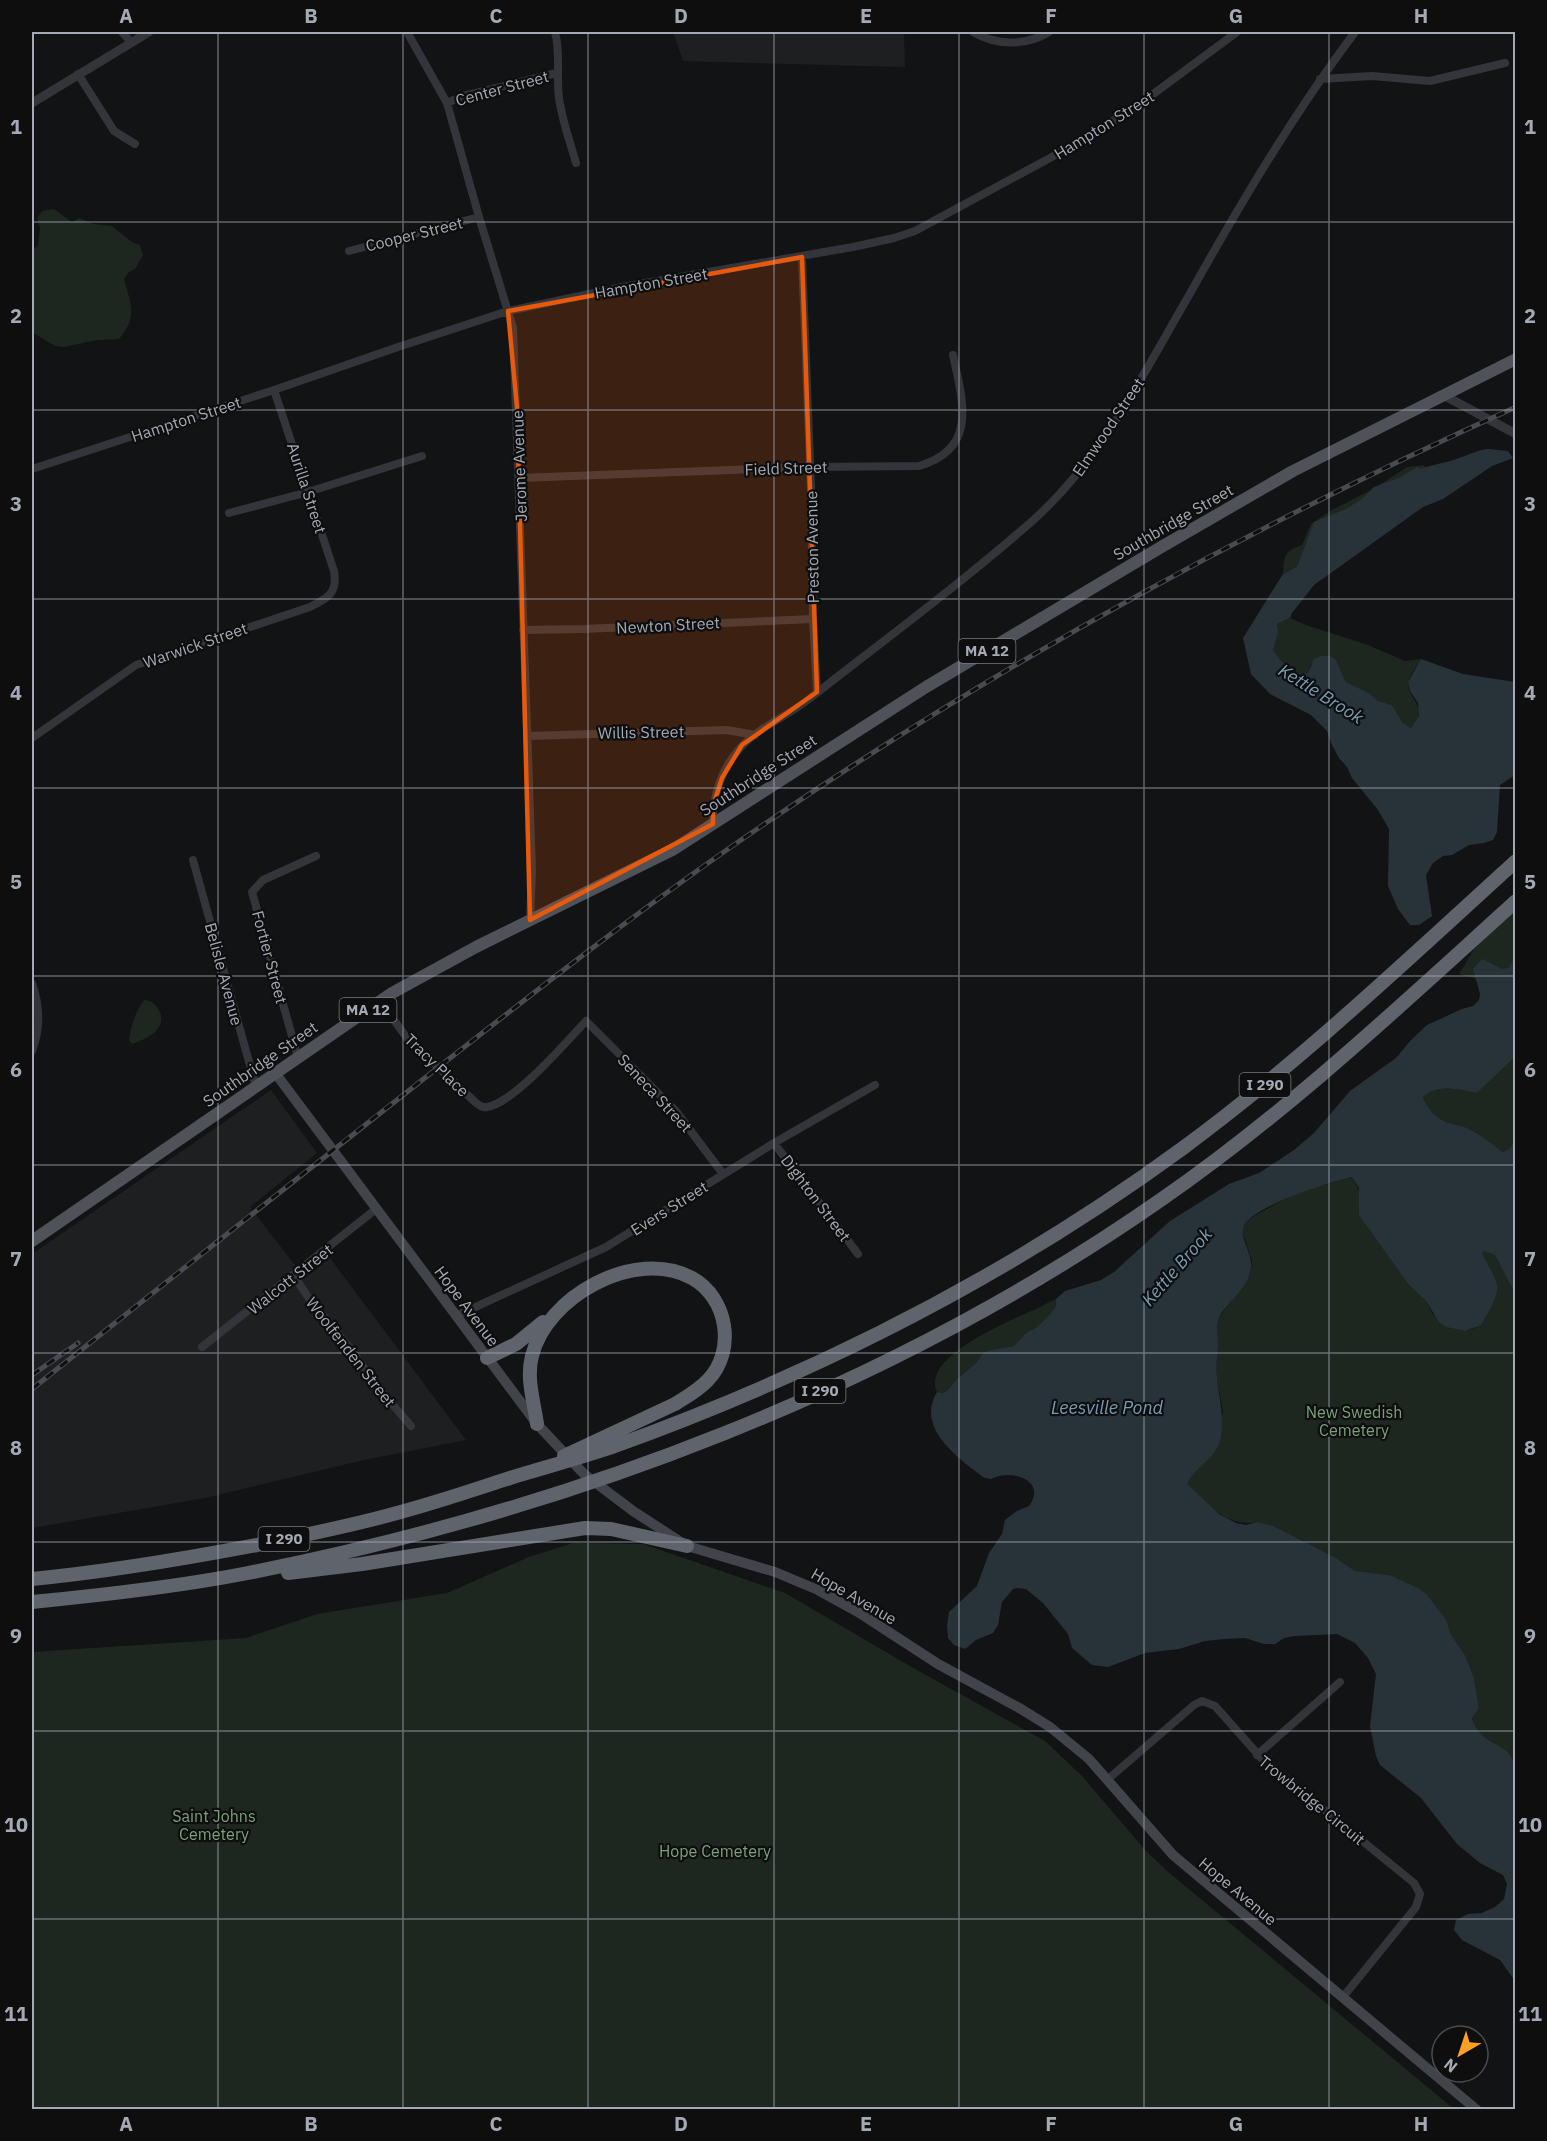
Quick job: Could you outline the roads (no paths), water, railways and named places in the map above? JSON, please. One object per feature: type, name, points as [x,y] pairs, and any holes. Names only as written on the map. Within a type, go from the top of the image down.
[{"type":"highway","name":"I 290","points":[[32,1579],[202,1556],[397,1513],[530,1472],[733,1399],[824,1359],[915,1315],[1074,1223],[1183,1148],[1289,1065],[1515,861]]},
{"type":"highway","name":"I 290","points":[[32,1602],[156,1588],[245,1574],[483,1517],[617,1475],[757,1420],[890,1359],[977,1313],[1090,1247],[1179,1187],[1341,1059],[1515,901]]},
{"type":"highway","points":[[487,1358],[516,1344],[572,1298],[605,1279],[635,1271],[664,1270],[693,1278],[704,1287],[715,1300],[723,1320],[725,1346],[722,1357],[708,1381],[675,1404],[591,1449]]},
{"type":"highway","points":[[537,1424],[530,1387],[531,1359],[540,1333],[561,1308]]},
{"type":"highway","points":[[156,1588],[243,1583],[288,1573],[362,1564],[585,1528],[611,1529],[687,1546]]},
{"type":"main road","name":"Southbridge Street","points":[[32,1241],[380,1001],[432,970],[663,854],[926,687],[1163,546],[1293,471],[1445,396],[1515,358]]},
{"type":"main road","name":"Hope Avenue","points":[[276,1074],[537,1424],[584,1474],[633,1511],[687,1546],[775,1572],[837,1600],[938,1664],[1050,1726],[1089,1759],[1173,1855],[1474,2108]]},
{"type":"street","points":[[122,32],[131,42]]},
{"type":"street","points":[[32,103],[149,32]]},
{"type":"street","name":"Jerome Avenue","points":[[407,32],[447,103],[513,328],[532,870],[530,921]]},
{"type":"street","points":[[555,32],[560,52],[557,73],[559,99],[576,163]]},
{"type":"street","points":[[973,32],[986,38],[1016,43],[1028,42],[1049,32]]},
{"type":"street","name":"Hampton Street","points":[[32,469],[508,311],[622,287],[802,257],[894,238],[915,231],[1050,158],[1133,109],[1237,32]]},
{"type":"street","name":"Elmwood Street","points":[[713,824],[713,806],[722,778],[732,758],[742,746],[794,710],[905,625],[1030,524],[1081,471],[1118,415],[1272,152],[1354,32]]},
{"type":"street","points":[[1320,79],[1371,76],[1430,81],[1505,63]]},
{"type":"street","name":"Center Street","points":[[447,103],[463,96],[557,73]]},
{"type":"street","points":[[78,74],[114,131],[135,144]]},
{"type":"street","name":"Cooper Street","points":[[349,251],[479,217]]},
{"type":"street","name":"Preston Avenue","points":[[802,257],[817,692]]},
{"type":"street","name":"Field Street","points":[[519,477],[810,467],[919,466],[932,462],[947,453],[957,440],[963,414],[960,385],[953,355]]},
{"type":"street","name":"Aurilla Street","points":[[274,390],[334,571],[335,587]]},
{"type":"street","points":[[1445,396],[1515,434]]},
{"type":"street","points":[[229,513],[308,492],[422,456]]},
{"type":"street","name":"Warwick Street","points":[[32,738],[136,665],[310,607],[327,598],[335,587]]},
{"type":"street","name":"Newton Street","points":[[523,630],[813,619]]},
{"type":"street","name":"Willis Street","points":[[527,736],[727,730],[755,735]]},
{"type":"street","name":"Fortier Street","points":[[298,1058],[252,892],[263,880],[316,856]]},
{"type":"street","name":"Belisle Avenue","points":[[193,860],[256,1087]]},
{"type":"street","points":[[32,983],[38,1004],[39,1024],[32,1051]]},
{"type":"street","name":"Tracy Place","points":[[380,1001],[407,1038],[475,1102],[487,1107],[497,1103],[536,1073],[582,1025]]},
{"type":"street","name":"Seneca Street","points":[[582,1025],[586,1021],[675,1110],[723,1174]]},
{"type":"street","name":"Evers Street","points":[[456,1316],[597,1252],[774,1143],[875,1085]]},
{"type":"street","name":"Dighton Street","points":[[774,1143],[858,1254]]},
{"type":"street","name":"Walcott Street","points":[[202,1347],[376,1209]]},
{"type":"street","name":"Woolfenden Street","points":[[294,1276],[380,1390],[411,1426]]},
{"type":"street","points":[[1257,1755],[1340,1682]]},
{"type":"street","name":"Trowbridge Circuit","points":[[1107,1780],[1194,1705],[1202,1701],[1211,1703],[1257,1755],[1418,1888],[1420,1894],[1416,1906],[1342,1996]]},
{"type":"water","name":"Kettle Brook","points":[[1488,449],[1508,451],[1513,458],[1492,466],[1443,499],[1423,507],[1314,585],[1290,618],[1277,624],[1278,632],[1273,650],[1297,676],[1308,673],[1314,659],[1330,656],[1336,660],[1346,682],[1369,693],[1378,701],[1392,705],[1403,723],[1411,728],[1419,716],[1418,703],[1410,691],[1408,682],[1421,659],[1463,674],[1515,682],[1515,775],[1500,785],[1497,832],[1493,840],[1469,845],[1433,863],[1426,875],[1432,916],[1419,925],[1410,925],[1398,909],[1388,886],[1389,829],[1378,810],[1339,758],[1327,731],[1311,715],[1270,694],[1251,674],[1243,638],[1283,574],[1297,567],[1314,522],[1346,509],[1362,499],[1374,487],[1401,477],[1417,467],[1420,469]]},
{"type":"water","name":"Leesville Pond","points":[[1515,956],[1515,1057],[1477,1093],[1442,1089],[1423,1097],[1440,1119],[1472,1130],[1503,1152],[1509,1149],[1515,1141],[1515,1293],[1495,1255],[1484,1251],[1482,1253],[1497,1284],[1492,1305],[1481,1325],[1465,1331],[1446,1327],[1439,1322],[1426,1301],[1409,1285],[1359,1215],[1359,1188],[1352,1177],[1273,1204],[1247,1221],[1243,1229],[1251,1260],[1250,1273],[1244,1286],[1222,1312],[1217,1328],[1217,1369],[1222,1417],[1220,1441],[1214,1453],[1194,1473],[1187,1484],[1219,1514],[1236,1523],[1246,1525],[1258,1522],[1273,1526],[1336,1558],[1355,1571],[1389,1575],[1418,1588],[1427,1595],[1447,1621],[1451,1635],[1465,1655],[1474,1678],[1479,1708],[1472,1719],[1475,1726],[1482,1735],[1506,1751],[1515,1766],[1515,1981],[1500,1960],[1462,1940],[1454,1930],[1456,1920],[1468,1914],[1482,1913],[1495,1907],[1504,1899],[1507,1884],[1503,1875],[1480,1863],[1457,1844],[1421,1798],[1380,1765],[1370,1726],[1376,1674],[1368,1658],[1355,1643],[1337,1634],[1295,1636],[1284,1638],[1275,1644],[1264,1644],[1245,1638],[1225,1639],[1205,1641],[1179,1649],[1145,1653],[1108,1667],[1092,1665],[1072,1648],[1068,1634],[1043,1603],[1026,1589],[1017,1588],[1013,1589],[1002,1602],[998,1625],[993,1633],[976,1640],[965,1649],[954,1645],[948,1638],[949,1612],[977,1586],[989,1553],[1002,1534],[1005,1520],[1029,1506],[1034,1497],[1034,1489],[1030,1483],[1016,1476],[985,1478],[963,1462],[936,1430],[932,1418],[932,1405],[937,1392],[943,1393],[948,1390],[976,1363],[982,1354],[1014,1346],[1026,1333],[1037,1327],[1050,1314],[1056,1306],[1056,1299],[1065,1291],[1101,1280],[1114,1272],[1170,1221],[1229,1184],[1259,1173],[1294,1150],[1314,1133],[1350,1091],[1396,1058],[1427,1025],[1473,1006],[1479,1000],[1480,994],[1473,969],[1482,959],[1502,969],[1509,968]]},
{"type":"railway","points":[[32,1389],[600,942],[722,853],[853,765],[1037,653],[1225,548],[1321,499],[1516,407]]},
{"type":"railway","points":[[32,1375],[78,1343]]},
{"type":"park label","name":"New Swedish Cemetery","points":[[1354,1421]]},
{"type":"park label","name":"Saint Johns Cemetery","points":[[214,1825]]},
{"type":"park label","name":"Hope Cemetery","points":[[715,1851]]}]
